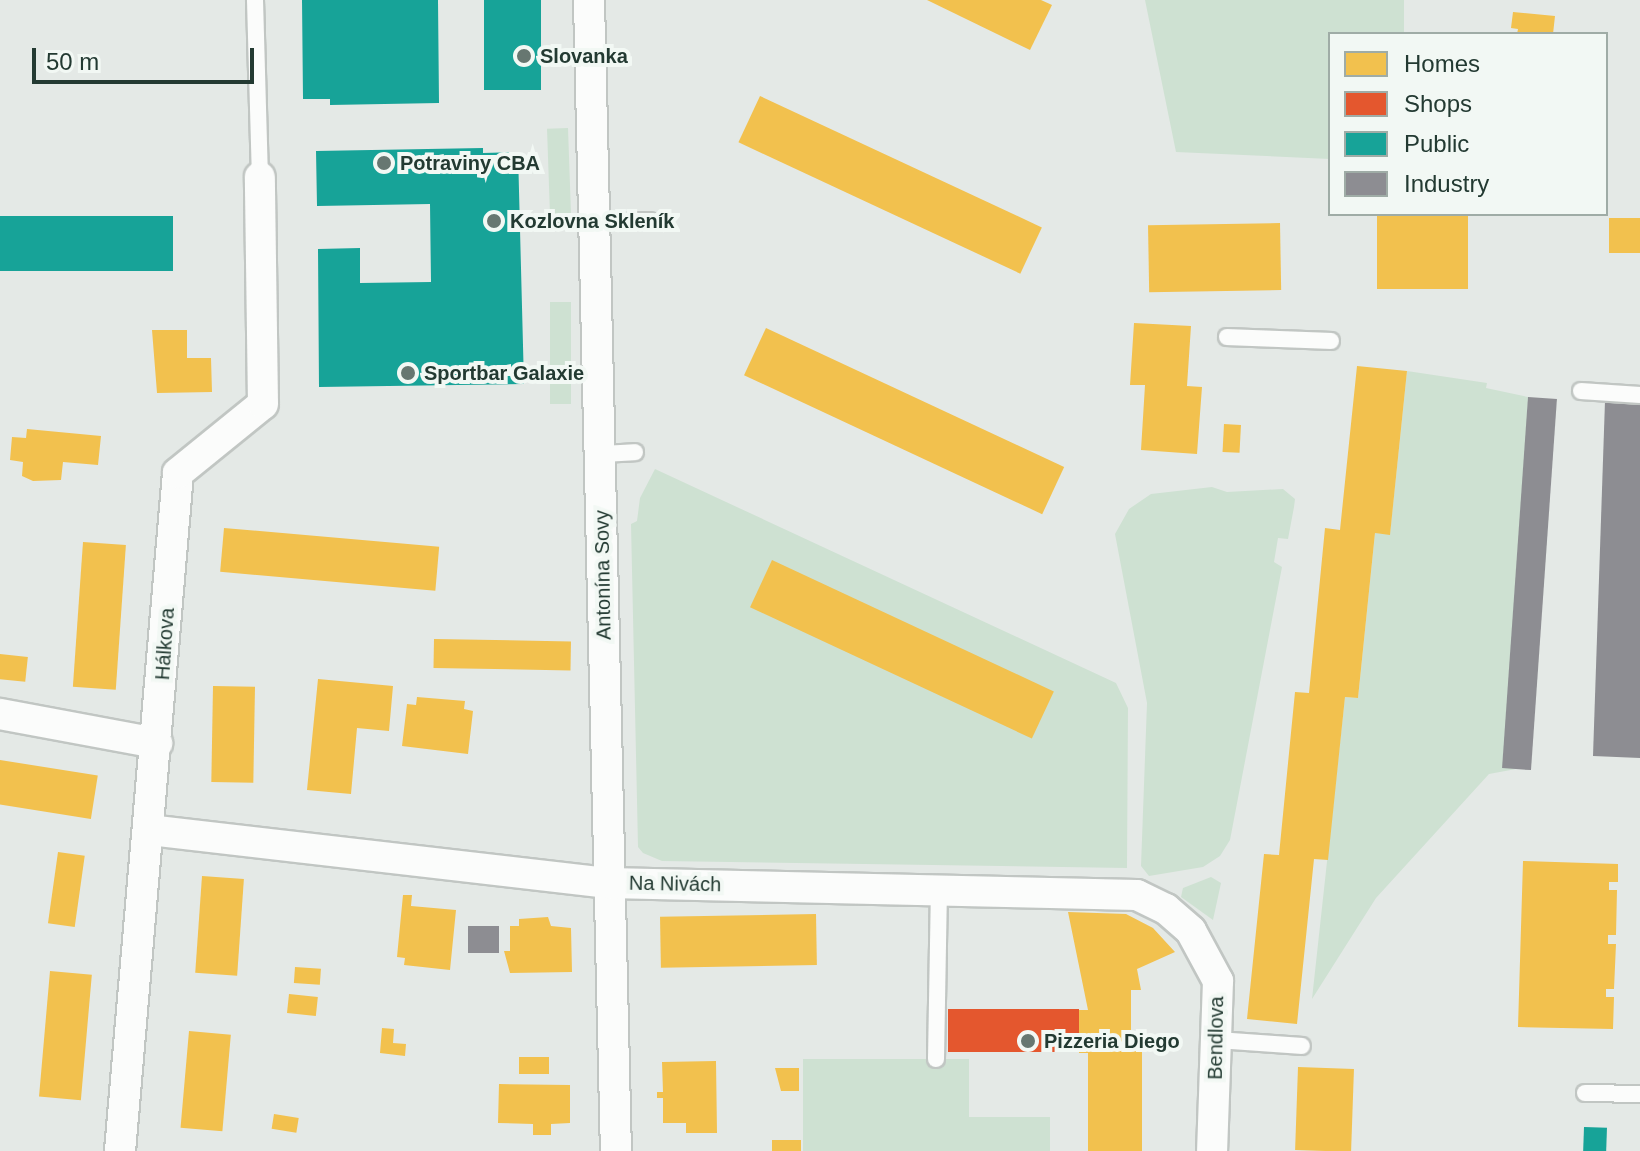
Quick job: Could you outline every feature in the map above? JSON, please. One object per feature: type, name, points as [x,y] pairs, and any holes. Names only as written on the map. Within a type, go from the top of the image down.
[{"type":"street","name":"Antonína Sovy","points":[[589,0],[597,221],[616,1151]]},
{"type":"street","name":"Hálkova","points":[[120,1151],[150,830],[178,473],[263,404],[260,177]]},
{"type":"street","points":[[0,714],[157,743]]},
{"type":"street","name":"Na Nivách","points":[[150,830],[609,883],[1137,895],[1166,909],[1191,931]]},
{"type":"street","name":"Bendlova","points":[[1191,931],[1218,981],[1212,1151]]},
{"type":"lane","points":[[255,0],[260,177]]},
{"type":"lane","points":[[597,221],[650,221]]},
{"type":"lane","points":[[1227,337],[1331,341]]},
{"type":"lane","points":[[1581,391],[1640,395]]},
{"type":"lane","points":[[602,454],[635,452]]},
{"type":"lane","points":[[936,1059],[939,889]]},
{"type":"lane","points":[[1218,1040],[1302,1046]]},
{"type":"lane","points":[[1585,1093],[1640,1094]]},
{"type":"green space","points":[[1145,0],[1404,0],[1404,32],[1328,32],[1328,159],[1176,152]]},
{"type":"green space","points":[[568,128],[571,226],[550,227],[547,129]]},
{"type":"green space","points":[[550,302],[571,302],[571,404],[550,404]]},
{"type":"green space","points":[[1407,371],[1487,383],[1486,388],[1528,397],[1516,769],[1489,774],[1376,898],[1312,999],[1345,697],[1358,698],[1375,533],[1390,534]]},
{"type":"green space","points":[[655,469],[1116,683],[1128,708],[1127,868],[662,861],[643,853],[638,847],[631,524],[637,521],[640,498]]},
{"type":"green space","points":[[1212,487],[1227,492],[1283,489],[1295,499],[1294,507],[1288,539],[1278,538],[1274,562],[1282,567],[1230,840],[1220,856],[1203,867],[1149,876],[1141,866],[1147,703],[1115,534],[1129,509],[1151,494]]},
{"type":"green space","points":[[1211,877],[1221,883],[1213,920],[1181,897],[1183,888]]},
{"type":"green space","points":[[803,1059],[969,1059],[969,1117],[1050,1117],[1050,1151],[803,1151]]},
{"type":"building: Homes","points":[[927,0],[1041,0],[1052,5],[1030,50]]},
{"type":"building: Homes","points":[[1513,12],[1555,16],[1553,32],[1517,32],[1518,29],[1511,28]]},
{"type":"building: Homes","points":[[760,96],[1042,227],[1020,274],[738,142]]},
{"type":"building: Homes","points":[[1377,216],[1468,216],[1468,289],[1377,289]]},
{"type":"building: Homes","points":[[1609,218],[1640,218],[1640,253],[1609,253]]},
{"type":"building: Homes","points":[[1280,223],[1281,290],[1149,292],[1148,225]]},
{"type":"building: Homes","points":[[1134,323],[1191,326],[1187,386],[1202,387],[1197,454],[1141,450],[1145,385],[1130,385]]},
{"type":"building: Homes","points":[[766,328],[1064,467],[1042,514],[744,375]]},
{"type":"building: Homes","points":[[152,330],[187,330],[187,358],[211,358],[212,392],[157,393]]},
{"type":"building: Homes","points":[[1357,366],[1407,371],[1390,535],[1375,533],[1358,698],[1345,697],[1328,860],[1314,859],[1297,1024],[1247,1019],[1264,854],[1279,855],[1295,692],[1309,693],[1325,528],[1340,530]]},
{"type":"building: Homes","points":[[1224,424],[1241,425],[1240,453],[1223,452]]},
{"type":"building: Homes","points":[[27,429],[101,436],[98,465],[63,462],[61,480],[33,481],[22,476],[23,462],[10,460],[12,437],[26,438]]},
{"type":"building: Homes","points":[[224,528],[439,547],[435,591],[220,572]]},
{"type":"building: Homes","points":[[83,542],[126,545],[116,690],[73,687]]},
{"type":"building: Homes","points":[[772,560],[1054,691],[1032,739],[750,607]]},
{"type":"building: Homes","points":[[434,639],[571,641],[570,670],[433,668]]},
{"type":"building: Homes","points":[[0,654],[28,657],[25,682],[0,679]]},
{"type":"building: Homes","points":[[318,679],[393,686],[389,731],[357,728],[351,794],[307,790]]},
{"type":"building: Homes","points":[[213,686],[255,687],[253,783],[211,782]]},
{"type":"building: Homes","points":[[417,697],[465,701],[464,709],[473,711],[468,754],[402,746],[407,704],[416,705]]},
{"type":"building: Homes","points":[[0,760],[98,775],[91,819],[0,805]]},
{"type":"building: Homes","points":[[58,852],[85,856],[75,927],[48,923]]},
{"type":"building: Homes","points":[[1523,861],[1618,864],[1618,882],[1609,882],[1609,890],[1617,890],[1616,935],[1608,935],[1608,944],[1616,944],[1614,989],[1606,989],[1606,997],[1614,997],[1613,1029],[1518,1027]]},
{"type":"building: Homes","points":[[202,876],[244,879],[237,976],[195,973]]},
{"type":"building: Homes","points":[[403,895],[412,895],[411,906],[456,910],[450,970],[404,965],[405,958],[397,957]]},
{"type":"building: Homes","points":[[1068,912],[1126,914],[1153,928],[1175,952],[1137,969],[1141,990],[1131,990],[1131,1040],[1142,1040],[1142,1151],[1088,1151],[1088,1053],[1079,1053],[1079,1010],[1088,1010]]},
{"type":"building: Homes","points":[[816,914],[817,965],[661,968],[660,917]]},
{"type":"building: Homes","points":[[548,917],[551,926],[571,928],[572,972],[510,973],[504,951],[510,951],[510,926],[519,926],[519,919]]},
{"type":"building: Homes","points":[[295,967],[321,969],[320,985],[294,983]]},
{"type":"building: Homes","points":[[50,971],[92,975],[81,1100],[39,1097]]},
{"type":"building: Homes","points":[[289,994],[318,997],[316,1016],[287,1013]]},
{"type":"building: Homes","points":[[382,1028],[394,1029],[393,1043],[406,1044],[405,1056],[380,1053]]},
{"type":"building: Homes","points":[[189,1031],[231,1035],[222,1131],[181,1128]]},
{"type":"building: Homes","points":[[519,1057],[549,1057],[549,1074],[519,1074]]},
{"type":"building: Homes","points":[[716,1061],[717,1133],[686,1133],[686,1123],[663,1123],[663,1098],[657,1098],[657,1092],[663,1092],[662,1062]]},
{"type":"building: Homes","points":[[1298,1067],[1354,1069],[1351,1151],[1295,1150]]},
{"type":"building: Homes","points":[[775,1068],[799,1068],[799,1091],[781,1091]]},
{"type":"building: Homes","points":[[499,1084],[570,1085],[570,1123],[551,1124],[551,1135],[533,1135],[533,1124],[498,1123]]},
{"type":"building: Homes","points":[[274,1114],[299,1118],[296,1133],[272,1129]]},
{"type":"building: Homes","points":[[772,1140],[801,1140],[801,1151],[772,1151]]},
{"type":"building: Shops","points":[[948,1009],[1079,1009],[1079,1052],[948,1052]]},
{"type":"building: Public","points":[[302,0],[438,0],[439,103],[330,105],[330,99],[303,99]]},
{"type":"building: Public","points":[[484,0],[541,0],[541,90],[484,90]]},
{"type":"building: Public","points":[[483,148],[483,153],[518,152],[524,384],[319,387],[318,249],[360,248],[360,283],[431,282],[430,204],[317,206],[316,151]]},
{"type":"building: Public","points":[[0,216],[173,216],[173,271],[0,271]]},
{"type":"building: Public","points":[[1584,1127],[1607,1128],[1606,1151],[1583,1151]]},
{"type":"building: Industry","points":[[1528,397],[1557,399],[1531,770],[1502,768]]},
{"type":"building: Industry","points":[[1605,401],[1640,403],[1640,758],[1593,756]]},
{"type":"building: Industry","points":[[468,926],[499,926],[499,953],[468,953]]},
{"type":"place","name":"Slovanka","points":[[524,56]]},
{"type":"place","name":"Potraviny CBA","points":[[384,163]]},
{"type":"place","name":"Kozlovna Skleník","points":[[494,221]]},
{"type":"place","name":"Sportbar Galaxie","points":[[408,373]]},
{"type":"place","name":"Pizzeria Diego","points":[[1028,1041]]}]
